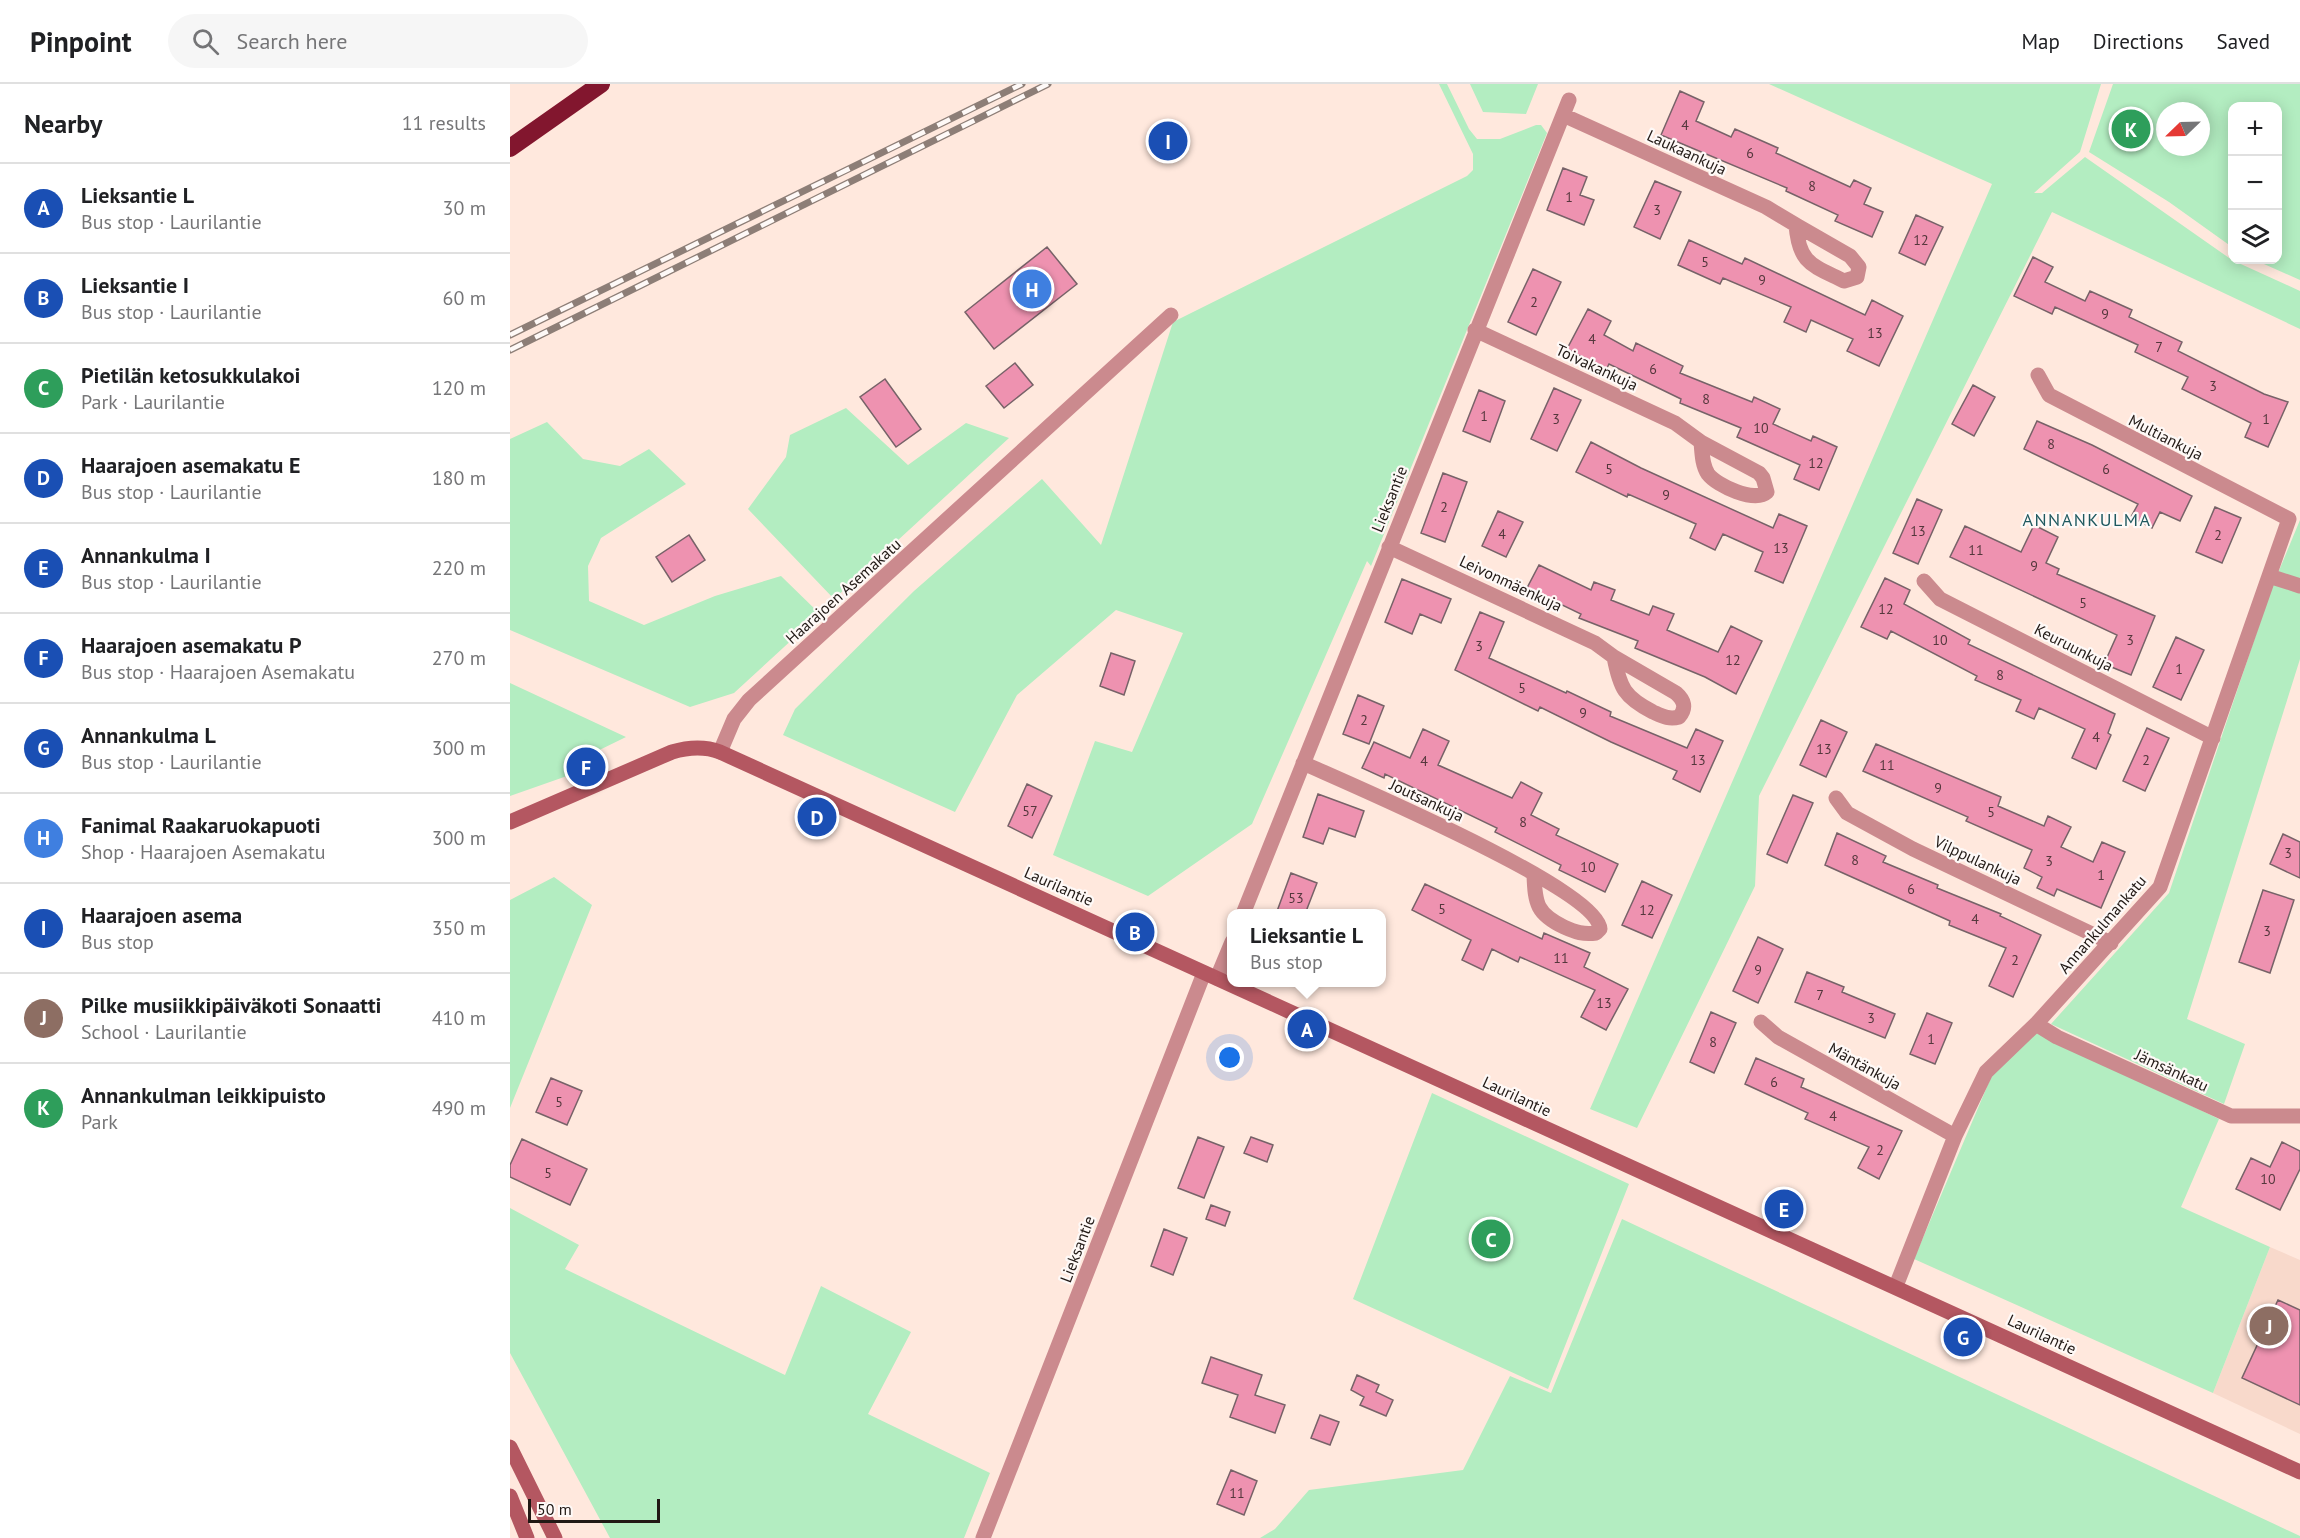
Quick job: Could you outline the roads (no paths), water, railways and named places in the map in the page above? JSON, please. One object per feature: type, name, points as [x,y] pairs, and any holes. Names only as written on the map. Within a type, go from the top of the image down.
[{"type":"highway","points":[[510,148],[601,84]]},
{"type":"street","name":"Lieksantie","points":[[1245,909],[1569,100]]},
{"type":"street","name":"Laukaankuja","points":[[1563,115],[1766,207],[1796,225]]},
{"type":"street","name":"Haarajoen Asemakatu","points":[[720,752],[734,719],[749,700],[1171,315]]},
{"type":"street","name":"Toivakankuja","points":[[1475,330],[1675,423],[1701,442]]},
{"type":"street","name":"Multiankuja","points":[[2038,375],[2049,395],[2289,519]]},
{"type":"street","name":"Annankulmankatu","points":[[1896,1286],[1955,1136],[1986,1072],[2036,1024],[2160,887],[2289,519]]},
{"type":"street","name":"Leivonmäenkuja","points":[[1389,547],[1535,613],[1595,643],[1683,699],[1684,706],[1679,717],[1663,717],[1634,702],[1618,680],[1614,657]]},
{"type":"street","points":[[2269,576],[2300,586]]},
{"type":"street","name":"Keuruunkuja","points":[[1924,581],[1940,598],[2213,738]]},
{"type":"street","points":[[510,822],[684,748],[707,748],[720,752]]},
{"type":"street","name":"Laurilantie","points":[[720,752],[1227,982]]},
{"type":"street","name":"Joutsankuja","points":[[1303,763],[1476,843],[1534,875],[1591,911],[1600,929],[1596,933],[1583,934],[1548,919],[1537,902],[1534,875]]},
{"type":"street","name":"Vilppulankuja","points":[[1836,798],[1847,813],[1913,849],[2111,943]]},
{"type":"street","name":"Lieksantie","points":[[983,1538],[1211,975],[1227,950]]},
{"type":"street","name":"Laurilantie","points":[[1237,987],[1846,1267],[1896,1286],[2300,1472]]},
{"type":"street","name":"Mäntänkuja","points":[[1761,1022],[1778,1038],[1955,1136]]},
{"type":"street","name":"Jämsänkatu","points":[[2036,1024],[2057,1037],[2231,1116],[2300,1116]]},
{"type":"street","points":[[510,1447],[555,1538]]},
{"type":"street","points":[[510,1496],[527,1538]]},
{"type":"railway","points":[[510,335],[1022,84]]},
{"type":"railway","points":[[510,350],[1048,84]]},
{"type":"place","name":"Annankulman leikkipuisto","points":[[2131,129]]},
{"type":"place","name":"Haarajoen asema","points":[[1168,141]]},
{"type":"place","name":"Fanimal Raakaruokapuoti","points":[[1032,289]]},
{"type":"place","name":"Haarajoen asemakatu P","points":[[586,767]]},
{"type":"place","name":"Haarajoen asemakatu E","points":[[817,817]]},
{"type":"place","name":"Lieksantie I","points":[[1135,932]]},
{"type":"place","name":"Lieksantie L","points":[[1307,1029]]},
{"type":"place","name":"Annankulma I","points":[[1784,1209]]},
{"type":"place","name":"Pietilän ketosukkulakoi","points":[[1491,1239]]},
{"type":"place","name":"Pilke musiikkipäiväkoti Sonaatti","points":[[2269,1326]]},
{"type":"place","name":"Annankulma L","points":[[1963,1337]]},
{"type":"district","name":"ANNANKULMA","points":[[2087,520]]}]
